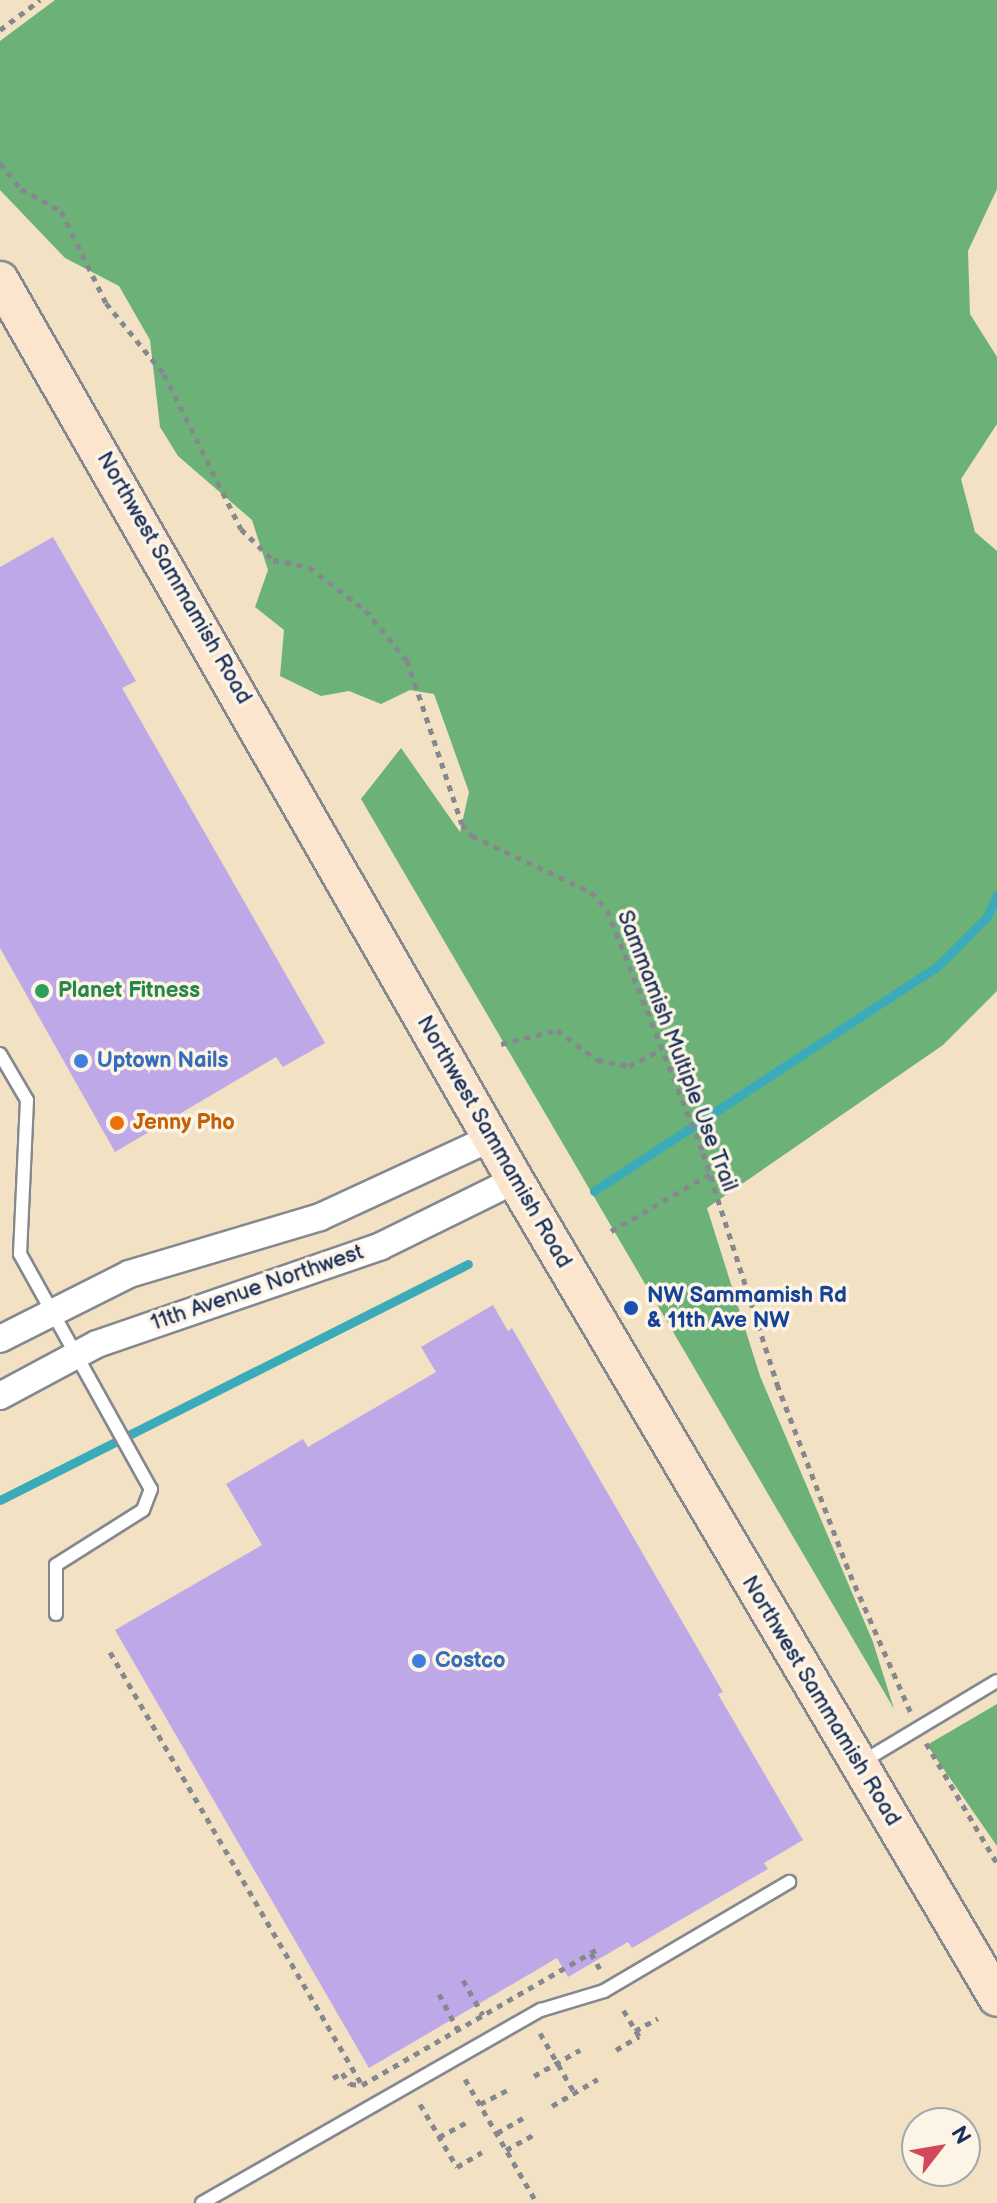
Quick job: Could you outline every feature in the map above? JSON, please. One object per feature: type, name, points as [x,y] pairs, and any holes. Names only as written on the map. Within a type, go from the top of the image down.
[{"type":"main road","name":"Northwest Sammamish Road","points":[[2,286],[515,1180],[997,1998]]},
{"type":"street","points":[[0,1339],[49,1311],[129,1274],[365,1199],[491,1138]]},
{"type":"street","name":"11th Avenue Northwest","points":[[0,1396],[74,1354],[210,1302],[381,1246],[515,1180]]},
{"type":"lane","points":[[0,1054],[27,1100],[20,1254],[49,1311],[150,1484],[151,1497],[143,1510],[56,1565],[56,1614]]},
{"type":"lane","points":[[859,1764],[997,1681]]},
{"type":"lane","points":[[202,2203],[541,2010],[604,1991],[789,1882]]},
{"type":"path","points":[[0,30],[40,0]]},
{"type":"path","name":"Sammamish Multiple Use Trail","points":[[0,163],[21,189],[61,211],[106,303],[164,374],[241,529],[273,560],[309,567],[365,610],[407,660],[462,824],[472,836],[591,892],[607,910],[703,1153],[777,1384],[850,1574],[918,1729],[997,1863]]},
{"type":"path","points":[[501,1044],[557,1030],[597,1060],[629,1066],[661,1050]]},
{"type":"path","points":[[611,1231],[710,1174]]},
{"type":"path","points":[[110,1652],[362,2085]]},
{"type":"path","points":[[333,2078],[342,2073],[350,2084],[362,2085],[601,1947]]},
{"type":"path","points":[[591,1953],[603,1974]]},
{"type":"path","points":[[463,1980],[483,2015]]},
{"type":"path","points":[[439,1994],[459,2029]]},
{"type":"path","points":[[616,2050],[639,2036],[621,2006]]},
{"type":"path","points":[[635,2031],[658,2018]]},
{"type":"path","points":[[540,2033],[574,2092]]},
{"type":"path","points":[[534,2076],[580,2050]]},
{"type":"path","points":[[465,2079],[537,2203]]},
{"type":"path","points":[[552,2106],[598,2079]]},
{"type":"path","points":[[480,2104],[507,2090]]},
{"type":"path","points":[[420,2104],[457,2167],[482,2152]]},
{"type":"path","points":[[497,2133],[523,2118]]},
{"type":"path","points":[[439,2137],[465,2123]]},
{"type":"path","points":[[506,2150],[533,2135]]},
{"type":"green space","points":[[55,0],[997,0],[997,189],[968,251],[970,314],[997,357],[997,424],[961,479],[975,532],[997,551],[997,991],[943,1045],[707,1208],[760,1376],[873,1642],[894,1709],[361,799],[401,748],[460,832],[469,792],[434,694],[410,690],[381,704],[349,691],[321,696],[280,676],[284,630],[255,607],[268,570],[252,520],[178,456],[160,427],[150,340],[119,286],[65,258],[0,190],[0,41]]},
{"type":"green space","points":[[997,1704],[997,1846],[927,1745]]},
{"type":"building","points":[[53,537],[136,681],[122,688],[325,1043],[283,1067],[276,1057],[115,1152],[0,948],[0,567]]},
{"type":"building","name":"Costco","points":[[493,1305],[508,1331],[512,1328],[723,1692],[718,1694],[803,1840],[764,1863],[768,1869],[632,1948],[628,1942],[568,1977],[557,1958],[369,2068],[115,1630],[262,1545],[226,1484],[303,1439],[308,1447],[436,1372],[421,1347]]},
{"type":"waterway","points":[[594,1191],[939,965],[987,917],[997,895]]},
{"type":"waterway","points":[[0,1500],[468,1264]]},
{"type":"place","name":"Planet Fitness","points":[[42,991]]},
{"type":"place","name":"Uptown Nails","points":[[81,1061]]},
{"type":"place","name":"Jenny Pho","points":[[117,1123]]},
{"type":"place","name":"NW Sammamish Rd & 11th Ave NW","points":[[631,1308]]},
{"type":"place","name":"Costco","points":[[419,1661]]}]
